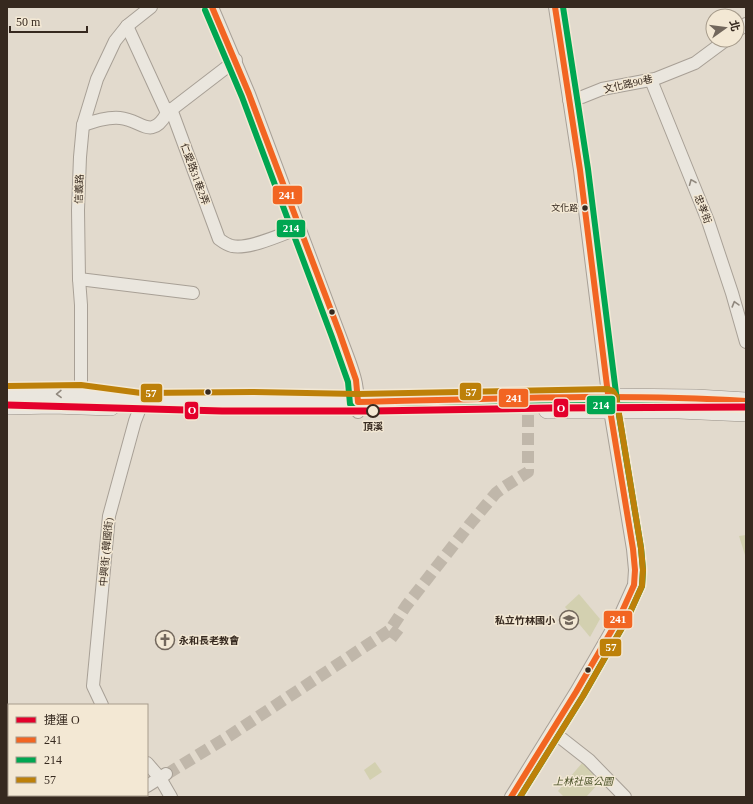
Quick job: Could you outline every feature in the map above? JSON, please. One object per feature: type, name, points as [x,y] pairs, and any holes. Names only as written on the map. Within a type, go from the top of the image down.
[{"type":"main road","points":[[7,394],[81,393],[140,405]]},
{"type":"main road","points":[[7,406],[140,405],[358,407],[609,404],[696,398],[746,401]]},
{"type":"main road","points":[[609,404],[694,411],[746,413]]},
{"type":"street","name":"信義路","points":[[81,393],[81,305],[78,210],[83,125],[96,79],[115,41],[127,26],[151,7]]},
{"type":"street","points":[[212,7],[236,60],[323,289],[356,380],[358,407]]},
{"type":"street","points":[[512,797],[620,616],[634,585],[635,570],[633,549],[609,404],[580,170],[555,7]]},
{"type":"street","name":"仁愛路31巷2弄","points":[[127,26],[169,111],[219,239],[234,247],[250,246],[299,228]]},
{"type":"street","name":"文化路90巷","points":[[569,100],[582,97],[602,89],[651,80],[695,63],[715,48]]},
{"type":"street","points":[[83,125],[100,119],[111,118],[130,120],[150,128],[158,126],[169,111],[236,60]]},
{"type":"street","name":"忠孝街","points":[[651,80],[708,221],[732,293],[746,342]]},
{"type":"street","points":[[79,279],[193,293]]},
{"type":"street","name":"中興街 (韓國街)","points":[[102,704],[93,686],[109,516],[140,405]]},
{"type":"street","points":[[552,731],[589,760],[625,797]]},
{"type":"street","points":[[148,764],[163,776],[171,797]]},
{"type":"street","points":[[148,785],[163,776]]},
{"type":"green space","points":[[746,535],[746,555],[745,555],[739,536]]},
{"type":"green space","points":[[579,594],[600,619],[590,637],[565,607]]},
{"type":"green space","points":[[375,762],[382,772],[370,780],[364,770]]},
{"type":"green space","name":"上林社區公園","points":[[583,762],[597,773],[600,782],[586,797],[564,797],[558,791]]},
{"type":"tunnel","points":[[167,774],[229,736],[390,630],[406,606],[496,493],[528,472],[528,410]]},
{"type":"tunnel","points":[[390,630],[403,640]]},
{"type":"metro line","name":"O","points":[[7,405],[222,411],[746,407]]},
{"type":"transit line","name":"241","points":[[212,7],[249,94],[340,334],[356,380],[358,402],[601,397],[649,397],[746,401]]},
{"type":"transit line","name":"241","points":[[511,797],[576,692],[620,616],[634,585],[635,570],[633,549],[610,410],[580,170],[555,7]]},
{"type":"transit line","name":"214","points":[[520,797],[583,696],[627,619],[642,586],[643,570],[641,548],[618,409],[588,169],[563,7]]},
{"type":"transit line","name":"214","points":[[205,10],[242,97],[332,337],[348,382],[350,404],[353,408],[358,410],[503,406],[649,405],[746,409]]},
{"type":"transit line","name":"57","points":[[7,386],[81,385],[141,393],[252,392],[358,394],[608,389],[613,391],[616,396],[641,548],[643,570],[642,586],[627,619],[583,696],[520,797]]},
{"type":"place","name":"文化路","points":[[585,208]]},
{"type":"place","name":"頂溪","points":[[373,411]]},
{"type":"place","name":"私立竹林國小","points":[[569,620]]},
{"type":"place","name":"永和長老教會","points":[[165,640]]}]
